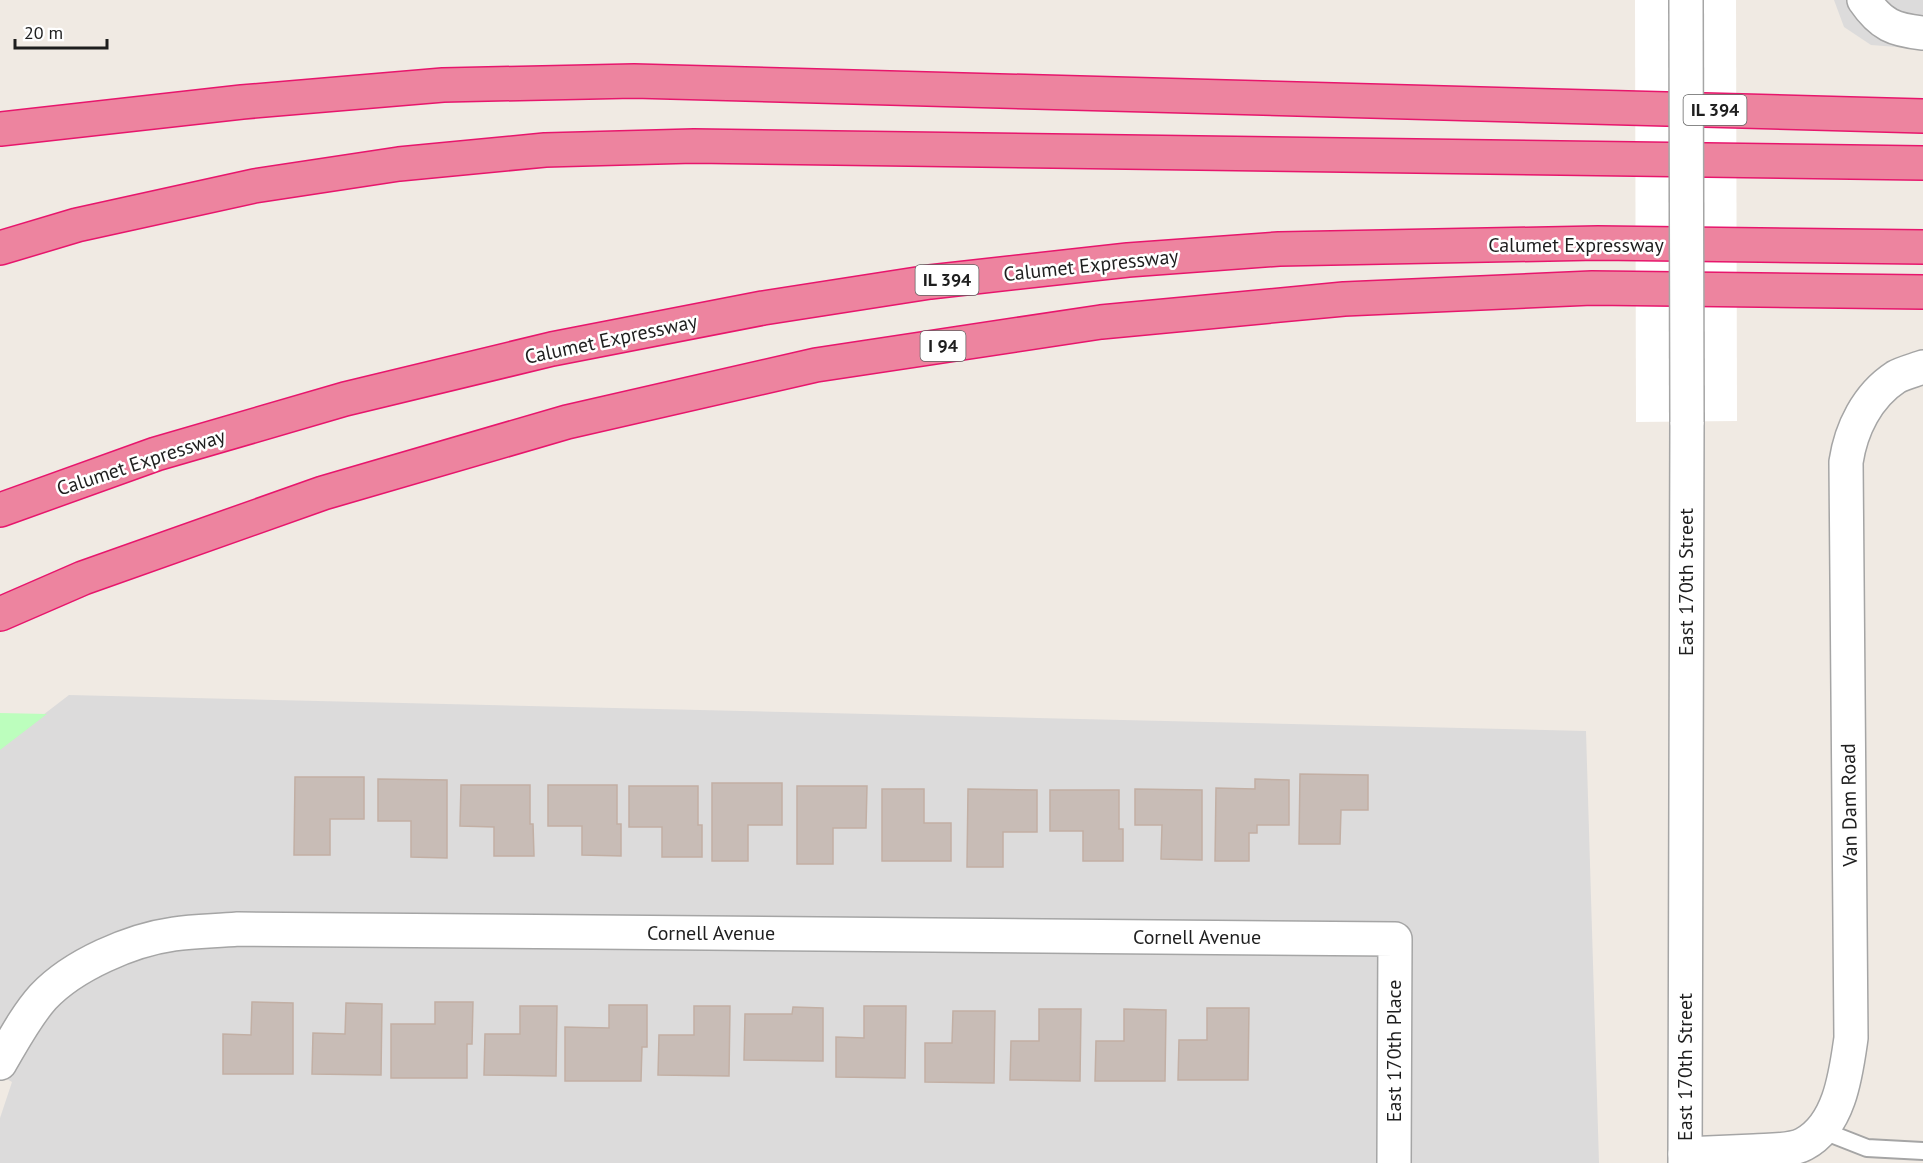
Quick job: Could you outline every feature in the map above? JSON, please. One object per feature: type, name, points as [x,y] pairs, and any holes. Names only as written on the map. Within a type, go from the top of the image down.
[{"type":"highway","name":"IL 394","points":[[0,129],[242,102],[443,85],[634,81],[1923,116]]},
{"type":"highway","points":[[0,248],[77,225],[254,186],[399,164],[545,150],[694,146],[1923,164]]},
{"type":"highway","name":"Calumet Expressway","points":[[0,510],[156,454],[345,399],[552,349],[764,308],[930,282],[1128,260],[1279,249],[1598,243],[1923,247]]},
{"type":"highway","name":"I 94","points":[[0,614],[83,578],[323,493],[567,422],[816,365],[1101,322],[1344,299],[1592,288],[1923,292]]},
{"type":"highway","points":[[0,524],[156,454]]},
{"type":"street","name":"East 170th Street","points":[[1685,1159],[1686,0]]},
{"type":"street","points":[[1864,0],[1877,17],[1893,28],[1923,33]]},
{"type":"street","name":"Van Dam Road","points":[[1685,1159],[1781,1149],[1804,1144],[1821,1130],[1836,1107],[1845,1080],[1851,1038],[1846,462],[1849,442],[1857,420],[1875,396],[1896,377],[1923,367]]},
{"type":"street","name":"Cornell Avenue","points":[[0,1063],[18,1032],[43,997],[80,968],[124,946],[173,934],[238,929],[1395,939]]},
{"type":"street","name":"East 170th Place","points":[[1394,1163],[1395,939]]},
{"type":"lane","points":[[1821,1130],[1867,1148],[1923,1151]]},
{"type":"shaded area","points":[[1834,0],[1923,0],[1923,49],[1871,45],[1844,27]]},
{"type":"shaded area","points":[[69,695],[1586,731],[1599,1163],[0,1163],[0,1118],[12,1082],[0,1075],[0,748]]},
{"type":"green space","points":[[0,713],[47,714],[0,750]]},
{"type":"pier","points":[[1635,0],[1736,0],[1737,421],[1636,422]]},
{"type":"building","points":[[1300,774],[1368,775],[1368,810],[1341,810],[1340,844],[1299,844]]},
{"type":"building","points":[[295,777],[364,777],[364,819],[330,819],[330,855],[294,855]]},
{"type":"building","points":[[378,779],[447,780],[447,858],[411,857],[411,821],[378,821]]},
{"type":"building","points":[[1255,779],[1289,780],[1289,825],[1257,825],[1257,833],[1249,833],[1249,861],[1215,861],[1216,788],[1255,789]]},
{"type":"building","points":[[712,783],[782,783],[782,825],[748,825],[748,861],[712,861]]},
{"type":"building","points":[[461,785],[530,785],[530,824],[533,824],[534,856],[494,856],[494,827],[460,826]]},
{"type":"building","points":[[548,785],[617,785],[617,824],[621,824],[621,856],[582,855],[582,826],[548,826]]},
{"type":"building","points":[[629,786],[698,786],[698,825],[702,825],[702,857],[662,857],[662,827],[629,827]]},
{"type":"building","points":[[797,786],[867,786],[866,828],[833,828],[833,864],[797,864]]},
{"type":"building","points":[[882,789],[924,789],[924,823],[951,823],[951,861],[882,861]]},
{"type":"building","points":[[968,789],[1037,790],[1037,832],[1003,832],[1003,867],[967,867]]},
{"type":"building","points":[[1135,789],[1202,790],[1202,860],[1161,859],[1162,825],[1135,825]]},
{"type":"building","points":[[1050,790],[1119,790],[1119,829],[1123,829],[1123,861],[1083,861],[1083,831],[1050,831]]},
{"type":"building","points":[[252,1002],[293,1003],[293,1074],[223,1074],[223,1034],[251,1035]]},
{"type":"building","points":[[435,1002],[473,1002],[472,1044],[467,1044],[467,1078],[391,1078],[391,1024],[435,1024]]},
{"type":"building","points":[[346,1003],[382,1004],[381,1075],[312,1074],[313,1033],[345,1034]]},
{"type":"building","points":[[609,1005],[647,1005],[647,1047],[642,1047],[641,1081],[565,1081],[565,1027],[609,1028]]},
{"type":"building","points":[[520,1006],[557,1006],[556,1076],[484,1075],[485,1034],[520,1034]]},
{"type":"building","points":[[694,1006],[730,1006],[729,1076],[658,1075],[659,1035],[694,1035]]},
{"type":"building","points":[[864,1006],[906,1006],[905,1078],[836,1077],[836,1037],[864,1038]]},
{"type":"building","points":[[793,1007],[823,1008],[823,1061],[744,1060],[745,1014],[792,1014]]},
{"type":"building","points":[[1207,1008],[1249,1008],[1248,1080],[1178,1080],[1179,1040],[1207,1040]]},
{"type":"building","points":[[1039,1009],[1081,1009],[1080,1081],[1010,1080],[1011,1041],[1039,1041]]},
{"type":"building","points":[[1124,1009],[1166,1010],[1165,1081],[1095,1081],[1096,1041],[1124,1041]]},
{"type":"building","points":[[953,1011],[995,1011],[994,1083],[925,1082],[925,1043],[952,1043]]}]
